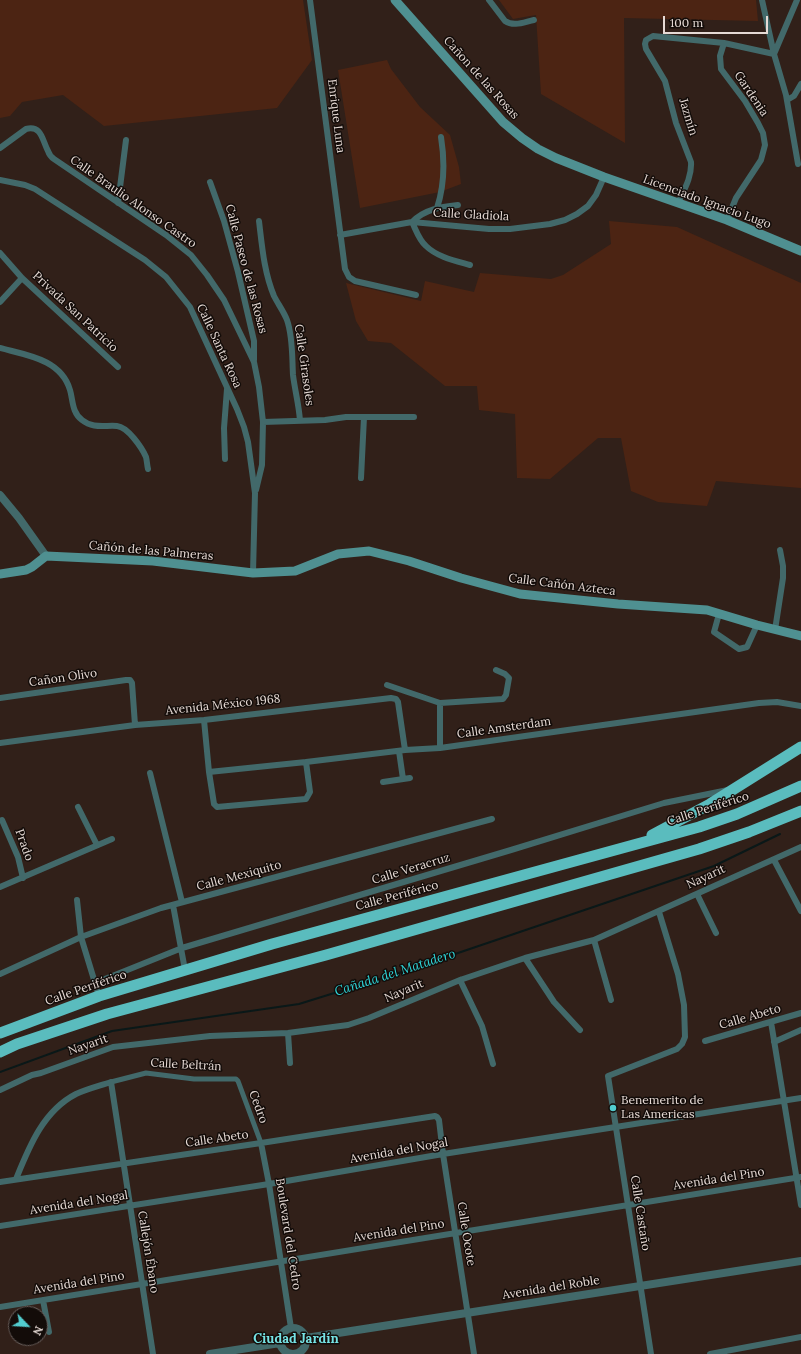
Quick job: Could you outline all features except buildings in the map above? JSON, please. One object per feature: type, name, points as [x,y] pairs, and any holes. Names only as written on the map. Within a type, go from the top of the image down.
[{"type":"highway","points":[[628,847],[674,824],[737,788],[801,748]]},
{"type":"highway","name":"Calle Periférico","points":[[0,1032],[99,996],[272,944],[699,827],[737,814],[801,786]]},
{"type":"highway","points":[[0,1052],[18,1044],[107,1014],[326,955],[699,848],[749,832],[800,811]]},
{"type":"main road","name":"Cañon de las Rosas","points":[[395,0],[503,122],[538,149],[556,158],[604,177]]},
{"type":"main road","name":"Licenciado Ignacio Lugo","points":[[604,177],[727,220],[801,251]]},
{"type":"main road","name":"Calle Cañón Azteca","points":[[253,573],[295,571],[338,554],[369,551],[409,561],[461,578],[520,594],[618,604],[707,610],[801,636]]},
{"type":"main road","name":"Cañón de las Palmeras","points":[[46,556],[153,561],[253,573]]},
{"type":"main road","points":[[0,574],[26,570],[46,556]]},
{"type":"street","name":"Enrique Luna","points":[[310,0],[345,269],[349,277],[355,281],[416,295]]},
{"type":"street","points":[[489,0],[505,21],[509,23],[512,24],[534,20]]},
{"type":"street","points":[[762,0],[774,54],[787,100],[798,164]]},
{"type":"street","points":[[774,54],[797,0]]},
{"type":"street","name":"Jazmín","points":[[678,203],[688,182],[692,168],[691,162],[676,123],[666,81],[646,49],[646,40],[653,36],[724,42]]},
{"type":"street","points":[[724,42],[774,54]]},
{"type":"street","name":"Gardenia","points":[[724,42],[720,56],[721,69],[745,101],[758,123],[763,133],[765,145],[761,160],[736,198],[727,220]]},
{"type":"street","points":[[787,100],[794,96],[801,84]]},
{"type":"street","name":"Calle Braulio Alonso Castro","points":[[0,148],[26,129],[36,129],[41,134],[48,153],[54,159],[166,235],[191,255],[207,275],[224,300],[254,362],[259,387],[263,422],[262,465],[255,493]]},
{"type":"street","points":[[437,208],[441,198],[445,159],[441,137]]},
{"type":"street","points":[[118,203],[126,140]]},
{"type":"street","name":"Calle Gladiola","points":[[340,235],[412,222],[489,229],[510,229],[550,224],[565,220],[588,206],[596,195],[604,177]]},
{"type":"street","name":"Calle Santa Rosa","points":[[0,180],[25,185],[35,189],[145,260],[166,277],[190,307],[244,427],[248,442],[255,493],[253,573]]},
{"type":"street","name":"Calle Paseo de las Rosas","points":[[210,182],[224,221],[238,272],[254,341],[254,362]]},
{"type":"street","points":[[458,205],[437,208],[423,213],[412,222],[420,238],[427,247],[452,260],[470,265]]},
{"type":"street","name":"Calle Girasoles","points":[[259,221],[262,253],[266,270],[274,296],[287,321],[291,342],[300,421]]},
{"type":"street","points":[[0,253],[22,278]]},
{"type":"street","name":"Privada San Patricio","points":[[0,302],[22,278],[118,367]]},
{"type":"street","points":[[0,348],[41,359],[56,367],[64,376],[70,390],[77,415],[89,424],[96,426],[119,426],[126,430],[146,457],[148,469]]},
{"type":"street","points":[[225,459],[224,428],[227,389]]},
{"type":"street","points":[[263,422],[325,420],[346,417],[414,418]]},
{"type":"street","points":[[361,478],[364,417]]},
{"type":"street","points":[[0,495],[20,518],[46,556]]},
{"type":"street","points":[[775,630],[783,578],[783,566],[780,550]]},
{"type":"street","points":[[719,614],[714,632],[739,649],[747,647],[757,625]]},
{"type":"street","points":[[387,685],[440,704],[504,698],[509,678],[506,674],[496,670]]},
{"type":"street","name":"Cañon Olivo","points":[[0,698],[130,680],[132,682],[135,725]]},
{"type":"street","name":"Avenida México 1968","points":[[0,743],[135,725],[204,720],[391,698],[396,699],[398,702],[402,751]]},
{"type":"street","name":"Calle Amsterdam","points":[[209,772],[440,748],[759,703],[777,702],[801,706]]},
{"type":"street","points":[[440,704],[440,748]]},
{"type":"street","points":[[204,720],[209,772],[214,804],[217,807],[306,799],[310,792],[306,762]]},
{"type":"street","points":[[402,751],[403,779]]},
{"type":"street","points":[[150,772],[182,902]]},
{"type":"street","points":[[383,782],[410,778]]},
{"type":"street","name":"Calle Veracruz","points":[[95,983],[182,948],[474,862],[664,803],[701,794],[737,788]]},
{"type":"street","points":[[78,807],[97,845]]},
{"type":"street","name":"Calle Mexiquito","points":[[0,974],[82,937],[182,902],[492,819]]},
{"type":"street","name":"Prado","points":[[2,820],[18,857],[23,878]]},
{"type":"street","points":[[0,887],[112,840]]},
{"type":"street","name":"Nayarit","points":[[0,1090],[32,1075],[113,1047],[210,1036],[288,1033],[348,1025],[460,980],[525,958],[594,940],[801,847]]},
{"type":"street","points":[[774,860],[801,911]]},
{"type":"street","points":[[697,894],[716,933]]},
{"type":"street","points":[[77,900],[82,937],[99,996]]},
{"type":"street","points":[[173,905],[185,970]]},
{"type":"street","name":"Calle Castaño","points":[[651,1354],[608,1076],[677,1049],[682,1044],[685,1037],[684,1005],[678,974],[659,912]]},
{"type":"street","points":[[594,940],[611,1000]]},
{"type":"street","points":[[525,958],[554,1002],[580,1030]]},
{"type":"street","points":[[460,980],[482,1026],[493,1064]]},
{"type":"street","name":"Calle Abeto","points":[[705,1041],[801,1013]]},
{"type":"street","points":[[771,1022],[783,1101],[799,1177],[801,1205]]},
{"type":"street","points":[[774,1042],[801,1030]]},
{"type":"street","points":[[288,1033],[290,1063]]},
{"type":"street","name":"Calle Beltrán","points":[[16,1179],[27,1152],[40,1128],[60,1105],[75,1095],[111,1082],[146,1073],[194,1079],[236,1079]]},
{"type":"street","name":"Cedro","points":[[236,1079],[261,1143]]},
{"type":"street","name":"Callejón Ébano","points":[[111,1082],[153,1354]]},
{"type":"street","name":"Avenida del Nogal","points":[[0,1226],[801,1098]]},
{"type":"street","name":"Calle Abeto","points":[[0,1182],[435,1116],[437,1117]]},
{"type":"street","name":"Calle Ocote","points":[[437,1117],[474,1354]]},
{"type":"street","name":"Boulevard del Cedro","points":[[261,1143],[269,1184],[291,1328]]},
{"type":"street","name":"Avenida del Pino","points":[[0,1307],[799,1177]]},
{"type":"street","name":"Avenida del Roble","points":[[306,1338],[801,1261]]},
{"type":"street","points":[[43,1300],[49,1332]]},
{"type":"street","points":[[291,1328],[299,1329],[306,1338],[302,1350],[294,1354],[285,1351],[280,1343],[282,1333],[291,1328]]},
{"type":"street","points":[[710,1354],[801,1337]]},
{"type":"street","points":[[210,1354],[280,1343]]},
{"type":"shaded area","points":[[0,0],[303,0],[312,60],[277,108],[104,126],[63,95],[22,102],[10,116],[0,118]]},
{"type":"shaded area","points":[[499,0],[756,0],[758,21],[624,18],[625,143],[541,94],[536,15],[513,19]]},
{"type":"shaded area","points":[[387,60],[391,69],[420,107],[450,135],[459,167],[461,184],[440,192],[360,208],[338,70]]},
{"type":"shaded area","points":[[609,221],[677,227],[801,283],[801,488],[716,481],[707,506],[658,502],[631,491],[621,438],[598,438],[550,479],[517,478],[515,414],[479,410],[477,386],[445,386],[391,343],[368,341],[356,321],[346,283],[421,301],[425,281],[474,292],[480,273],[551,279],[563,275],[611,244]]},
{"type":"waterway","name":"Cañada del Matadero","points":[[0,1072],[112,1031],[299,1004],[405,971],[714,866],[780,834]]},
{"type":"place","name":"Benemerito de Las Americas","points":[[613,1108]]},
{"type":"district","name":"Ciudad Jardín","points":[[296,1339]]}]
